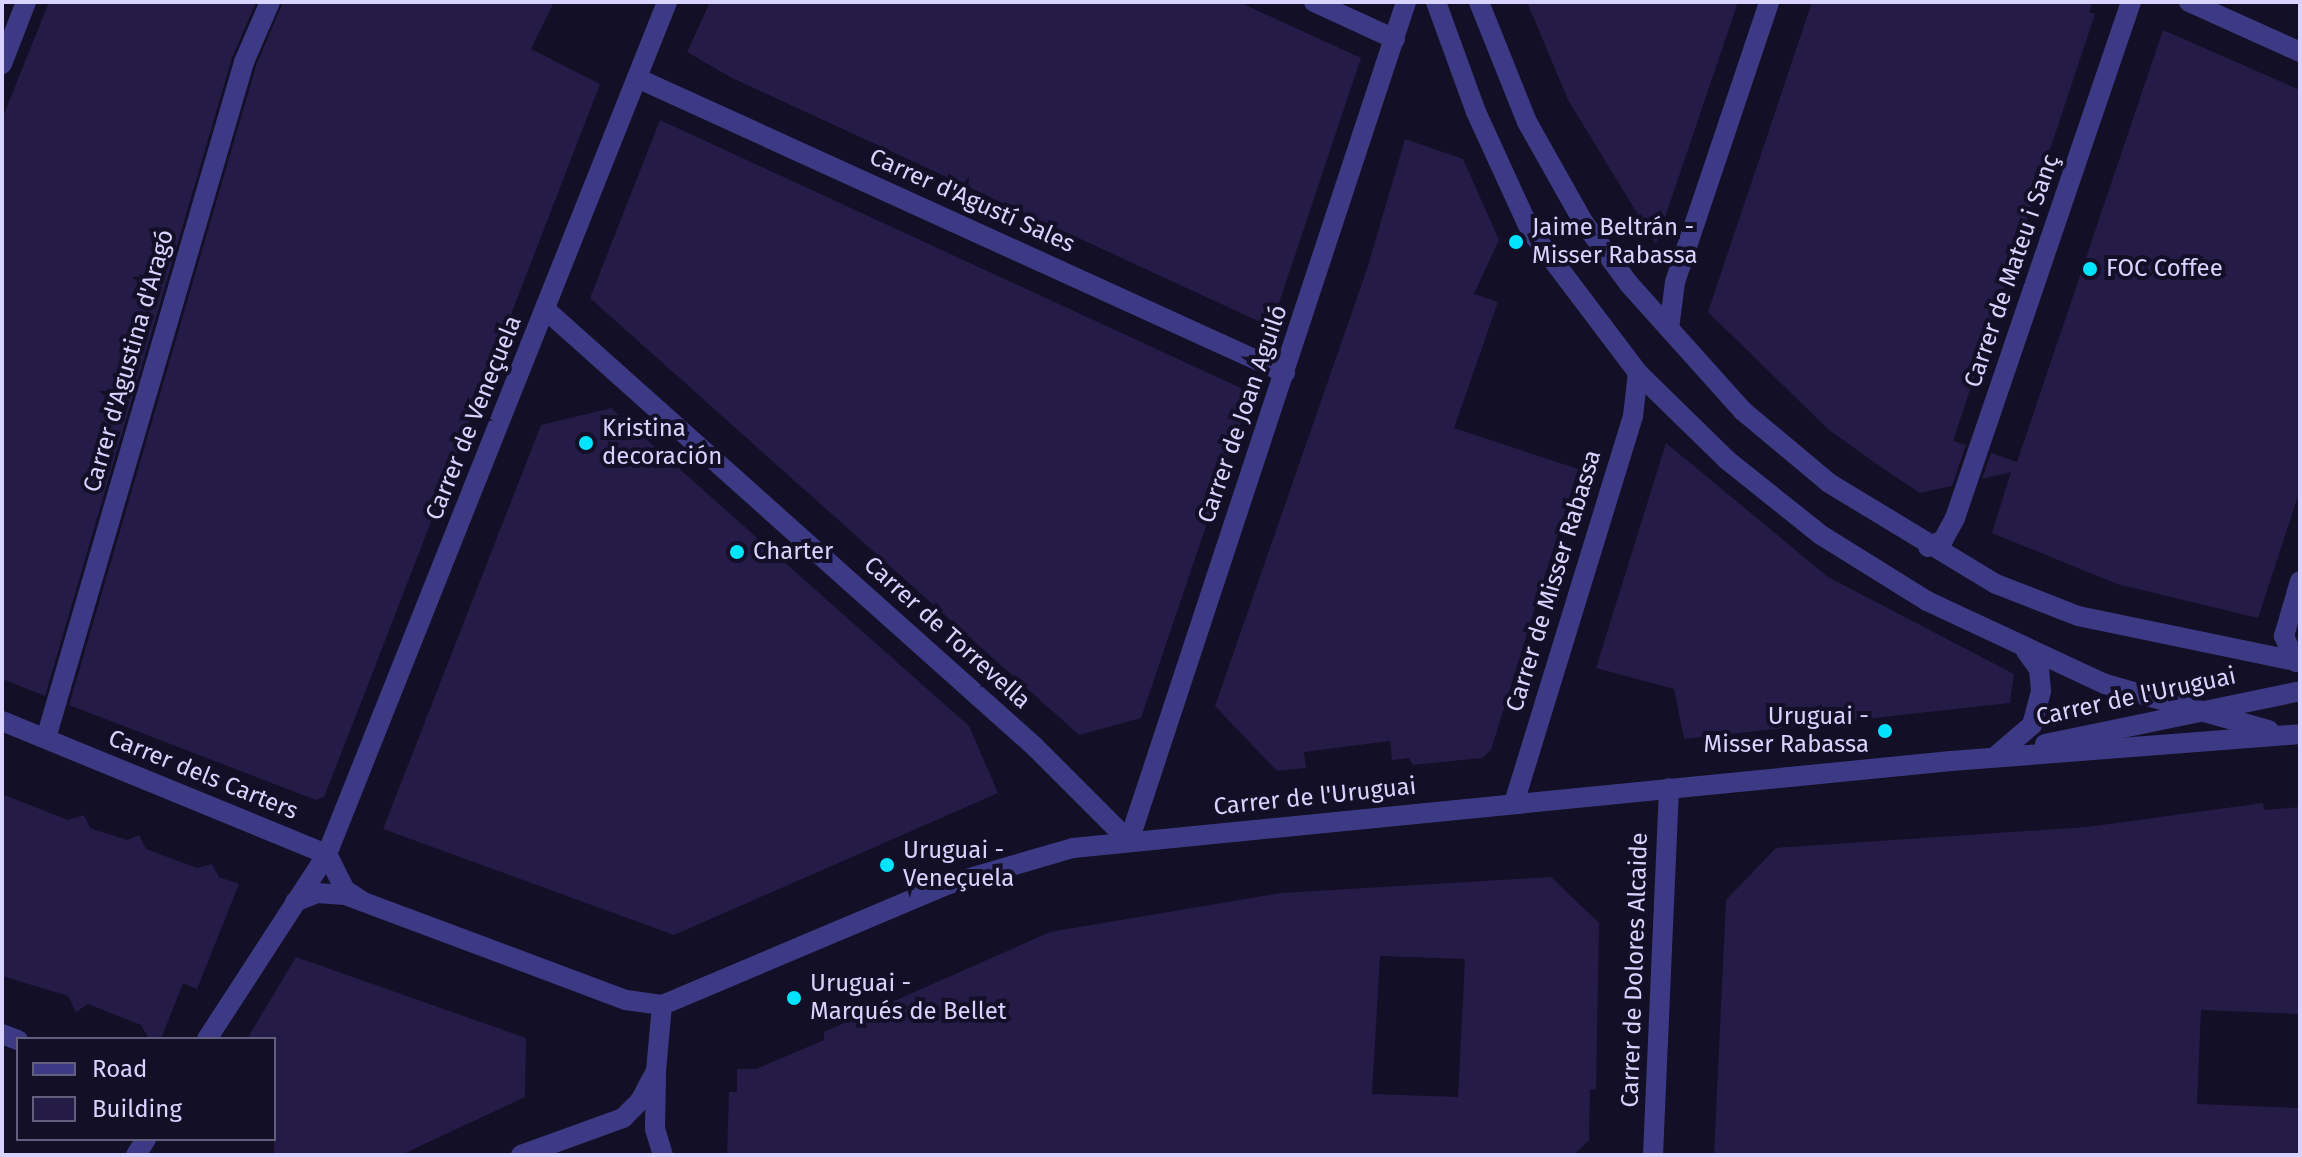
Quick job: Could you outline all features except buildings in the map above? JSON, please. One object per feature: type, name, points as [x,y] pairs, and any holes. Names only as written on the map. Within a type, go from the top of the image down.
[{"type":"street","points":[[2,64],[26,2]]},
{"type":"street","name":"Carrer d'Agustina d'Aragó","points":[[46,738],[244,62],[270,2]]},
{"type":"street","name":"Carrer de Veneçuela","points":[[208,1037],[291,904],[327,854],[667,2]]},
{"type":"street","points":[[1314,2],[1395,39]]},
{"type":"street","name":"Carrer de Joan Aguiló","points":[[1129,841],[1406,2]]},
{"type":"street","points":[[1436,2],[1476,112],[1530,230],[1638,373],[1727,460],[1821,535],[1927,601],[2024,648],[2194,712],[2294,734]]},
{"type":"street","points":[[1479,2],[1554,173],[1611,260],[1743,411],[1818,474],[1928,547],[1996,584],[2078,616],[2298,662]]},
{"type":"street","points":[[1669,329],[1675,282],[1769,2]]},
{"type":"street","name":"Carrer de Mateu i Sanç","points":[[1928,547],[1943,540],[1955,518],[2131,2]]},
{"type":"street","points":[[2189,2],[2300,52]]},
{"type":"street","name":"Carrer d'Agustí Sales","points":[[637,78],[1285,373]]},
{"type":"street","name":"Carrer de Torrevella","points":[[546,310],[1034,746],[1129,841]]},
{"type":"street","name":"Carrer de Misser Rabassa","points":[[1514,803],[1633,416],[1638,373]]},
{"type":"street","points":[[2298,662],[2284,636],[2300,581]]},
{"type":"street","points":[[1990,756],[2032,725],[2041,691],[2039,669],[2024,648]]},
{"type":"street","name":"Carrer de l'Uruguai","points":[[1990,756],[2300,691]]},
{"type":"street","name":"Carrer dels Carters","points":[[2,721],[327,854]]},
{"type":"street","name":"Carrer de l'Uruguai","points":[[670,1002],[1002,865],[1129,841],[1990,756],[2294,734]]},
{"type":"street","name":"Carrer de Dolores Alcaide","points":[[1653,1155],[1669,788]]},
{"type":"street","points":[[327,854],[345,890],[362,901]]},
{"type":"street","points":[[291,904],[332,893],[362,901],[626,1000],[670,1002],[656,1071],[655,1129],[663,1155]]},
{"type":"street","points":[[521,1155],[623,1118],[656,1071]]},
{"type":"place","name":"Jaime Beltrán - Misser Rabassa","points":[[1516,242]]},
{"type":"place","name":"FOC Coffee","points":[[2090,269]]},
{"type":"place","name":"Kristina decoración","points":[[586,443]]},
{"type":"place","name":"Charter","points":[[737,552]]},
{"type":"place","name":"Uruguai - Misser Rabassa","points":[[1885,731]]},
{"type":"place","name":"Uruguai - Veneçuela","points":[[887,865]]},
{"type":"place","name":"Uruguai - Marqués de Bellet","points":[[794,998]]}]
